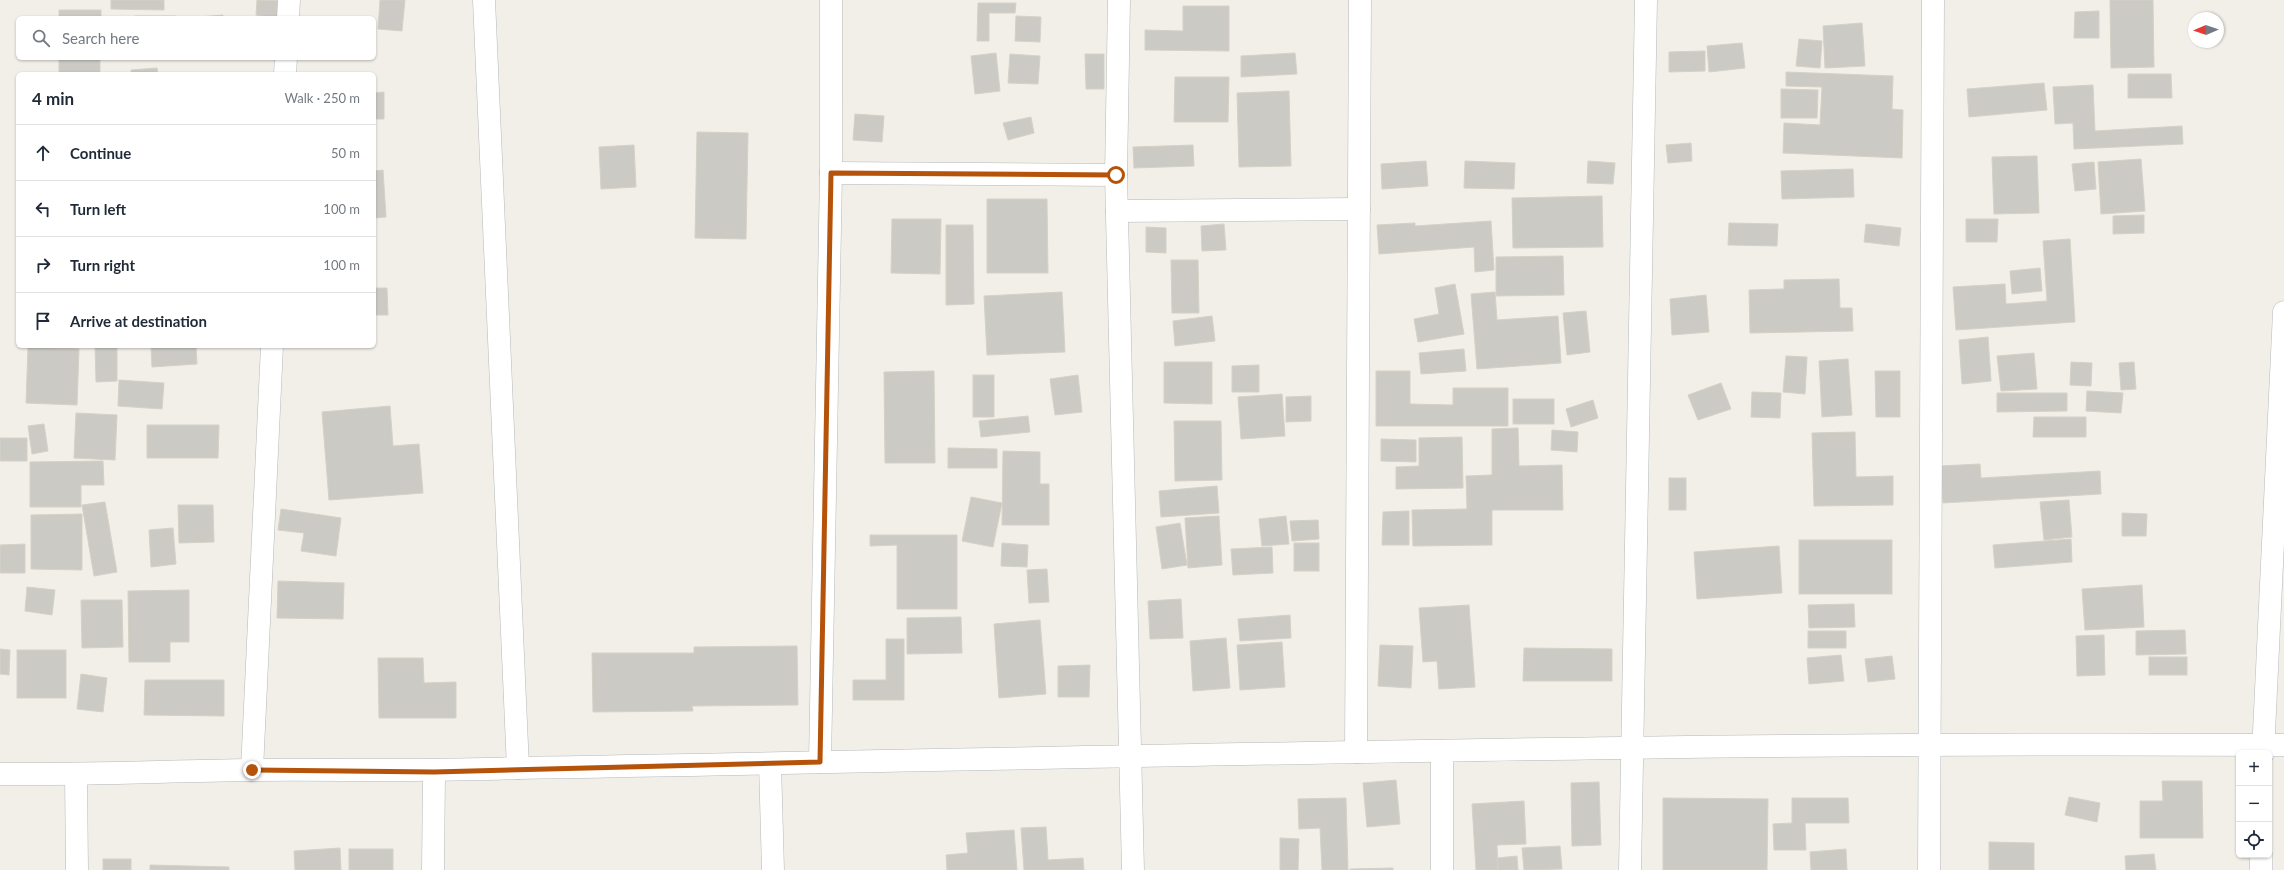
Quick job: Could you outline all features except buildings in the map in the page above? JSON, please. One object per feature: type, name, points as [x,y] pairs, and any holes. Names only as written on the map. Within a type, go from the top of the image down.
[{"type":"street","points":[[288,0],[288,16]]},
{"type":"street","points":[[484,0],[518,768]]},
{"type":"street","points":[[820,762],[831,173],[831,0]]},
{"type":"street","points":[[1119,0],[1116,175],[1133,870]]},
{"type":"street","points":[[1356,752],[1360,0]]},
{"type":"street","points":[[1630,870],[1646,0]]},
{"type":"street","points":[[1929,870],[1932,0]]},
{"type":"street","points":[[285,72],[286,60]]},
{"type":"street","points":[[831,173],[1116,175]]},
{"type":"street","points":[[1117,211],[1359,209]]},
{"type":"street","points":[[0,774],[76,775],[252,770],[434,772],[518,768],[820,762],[1356,752],[1930,744],[2270,748],[2284,312]]},
{"type":"street","points":[[252,770],[272,348]]},
{"type":"street","points":[[1442,751],[1442,870]]},
{"type":"street","points":[[770,764],[773,870]]},
{"type":"street","points":[[433,870],[434,772]]},
{"type":"street","points":[[76,775],[77,870]]},
{"type":"street","points":[[2261,858],[2261,870]]},
{"type":"route","points":[[252,770],[434,772],[518,768],[820,762],[831,173],[1116,175]]}]
